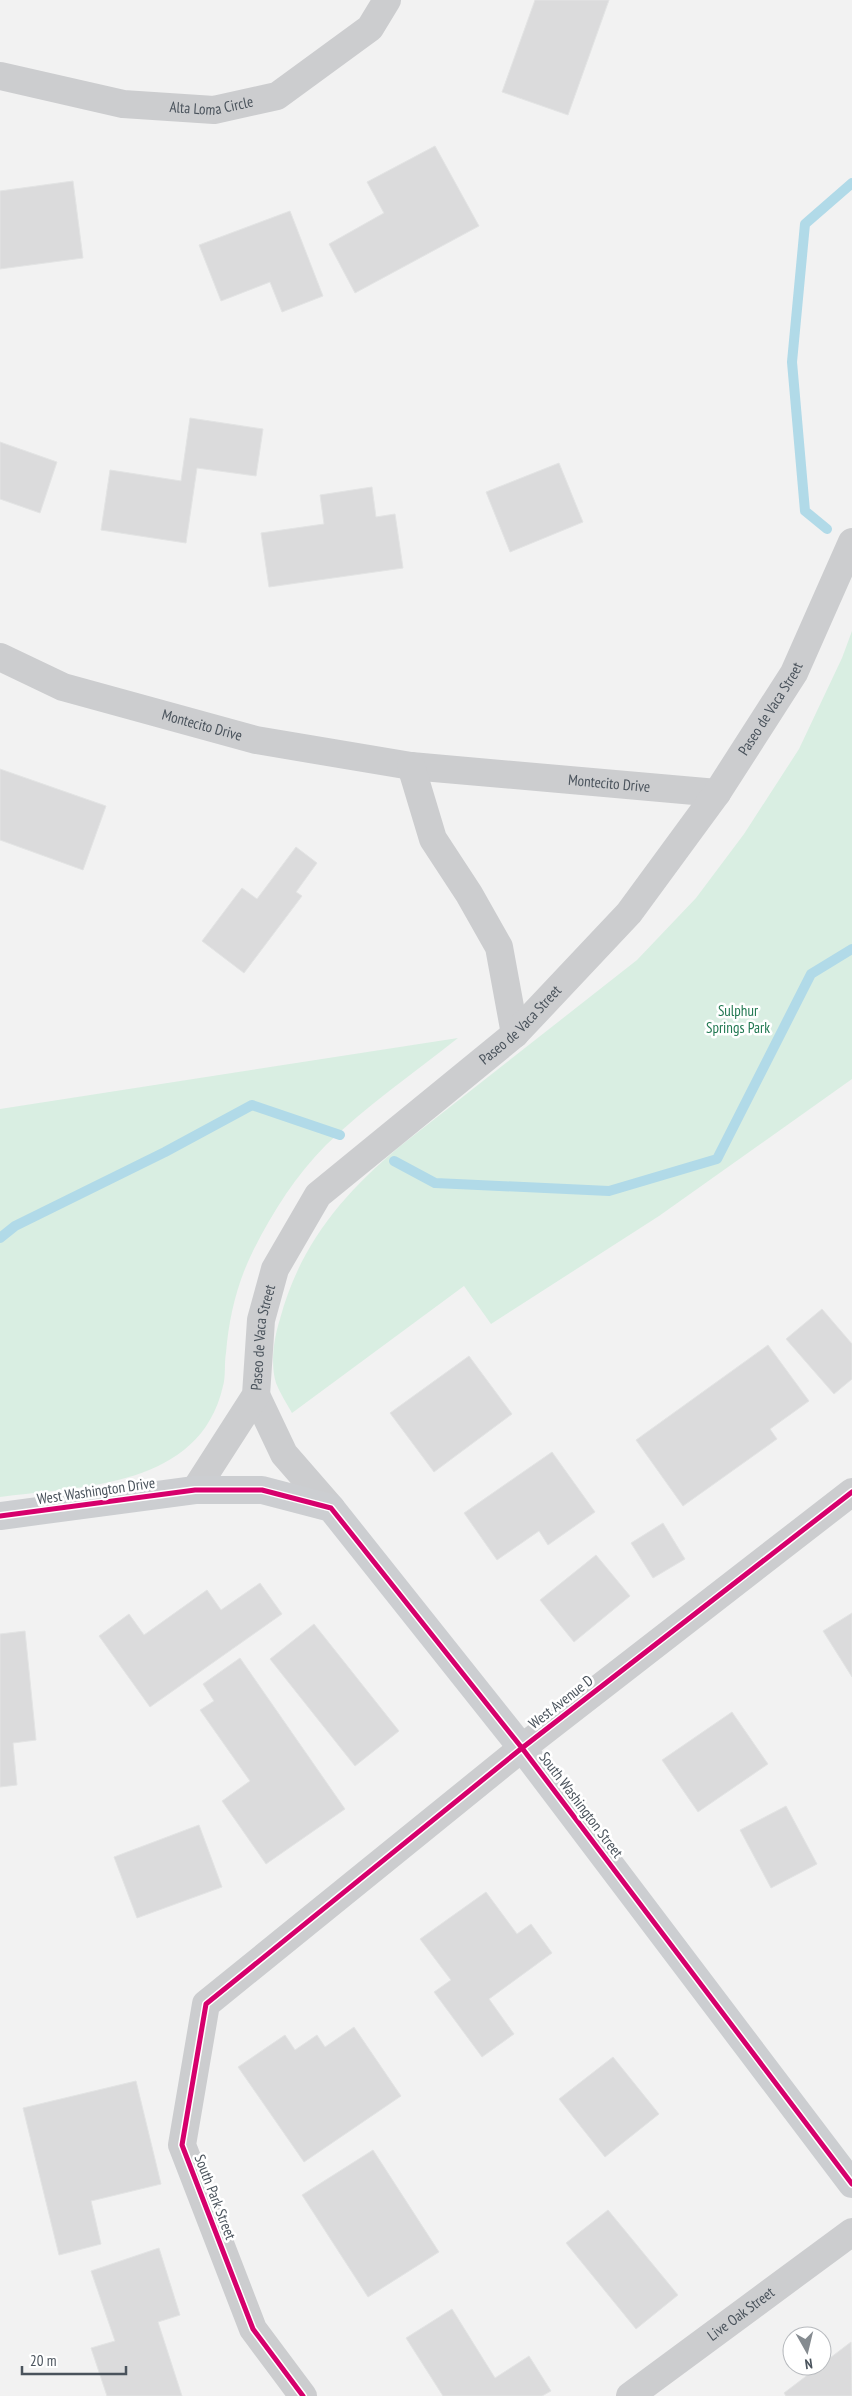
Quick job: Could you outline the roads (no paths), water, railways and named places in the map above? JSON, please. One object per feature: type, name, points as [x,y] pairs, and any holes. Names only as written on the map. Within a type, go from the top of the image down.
[{"type":"street","name":"Alta Loma Circle","points":[[0,76],[123,104],[214,110],[278,96],[370,28],[387,0]]},
{"type":"street","name":"Paseo de Vaca Street","points":[[195,1490],[256,1395],[261,1320],[275,1269],[318,1195],[515,1034],[629,913],[717,793],[794,673],[852,542]]},
{"type":"street","name":"Montecito Drive","points":[[0,657],[62,687],[256,740],[411,766],[717,793]]},
{"type":"street","points":[[411,766],[433,838],[469,894],[499,947],[515,1034]]},
{"type":"street","points":[[256,1395],[284,1454],[331,1508]]},
{"type":"street","points":[[195,1490],[262,1490],[331,1508]]},
{"type":"street","name":"West Washington Drive","points":[[0,1516],[195,1490]]},
{"type":"street","name":"West Avenue D","points":[[218,1992],[522,1748],[852,1492]]},
{"type":"street","name":"South Washington Street","points":[[331,1508],[522,1748],[852,2184]]},
{"type":"street","name":"South Park Street","points":[[218,1992],[206,2004],[182,2145],[252,2329],[303,2396]]},
{"type":"street","name":"Live Oak Street","points":[[630,2396],[852,2232]]},
{"type":"waterway","points":[[827,529],[805,511],[792,362],[805,224],[852,183]]},
{"type":"waterway","points":[[394,1161],[435,1183],[609,1191],[717,1159],[811,974],[852,949]]},
{"type":"waterway","points":[[0,1238],[15,1226],[165,1152],[252,1105],[340,1135]]},
{"type":"park label","name":"Sulphur Springs Park","points":[[738,1020]]}]
